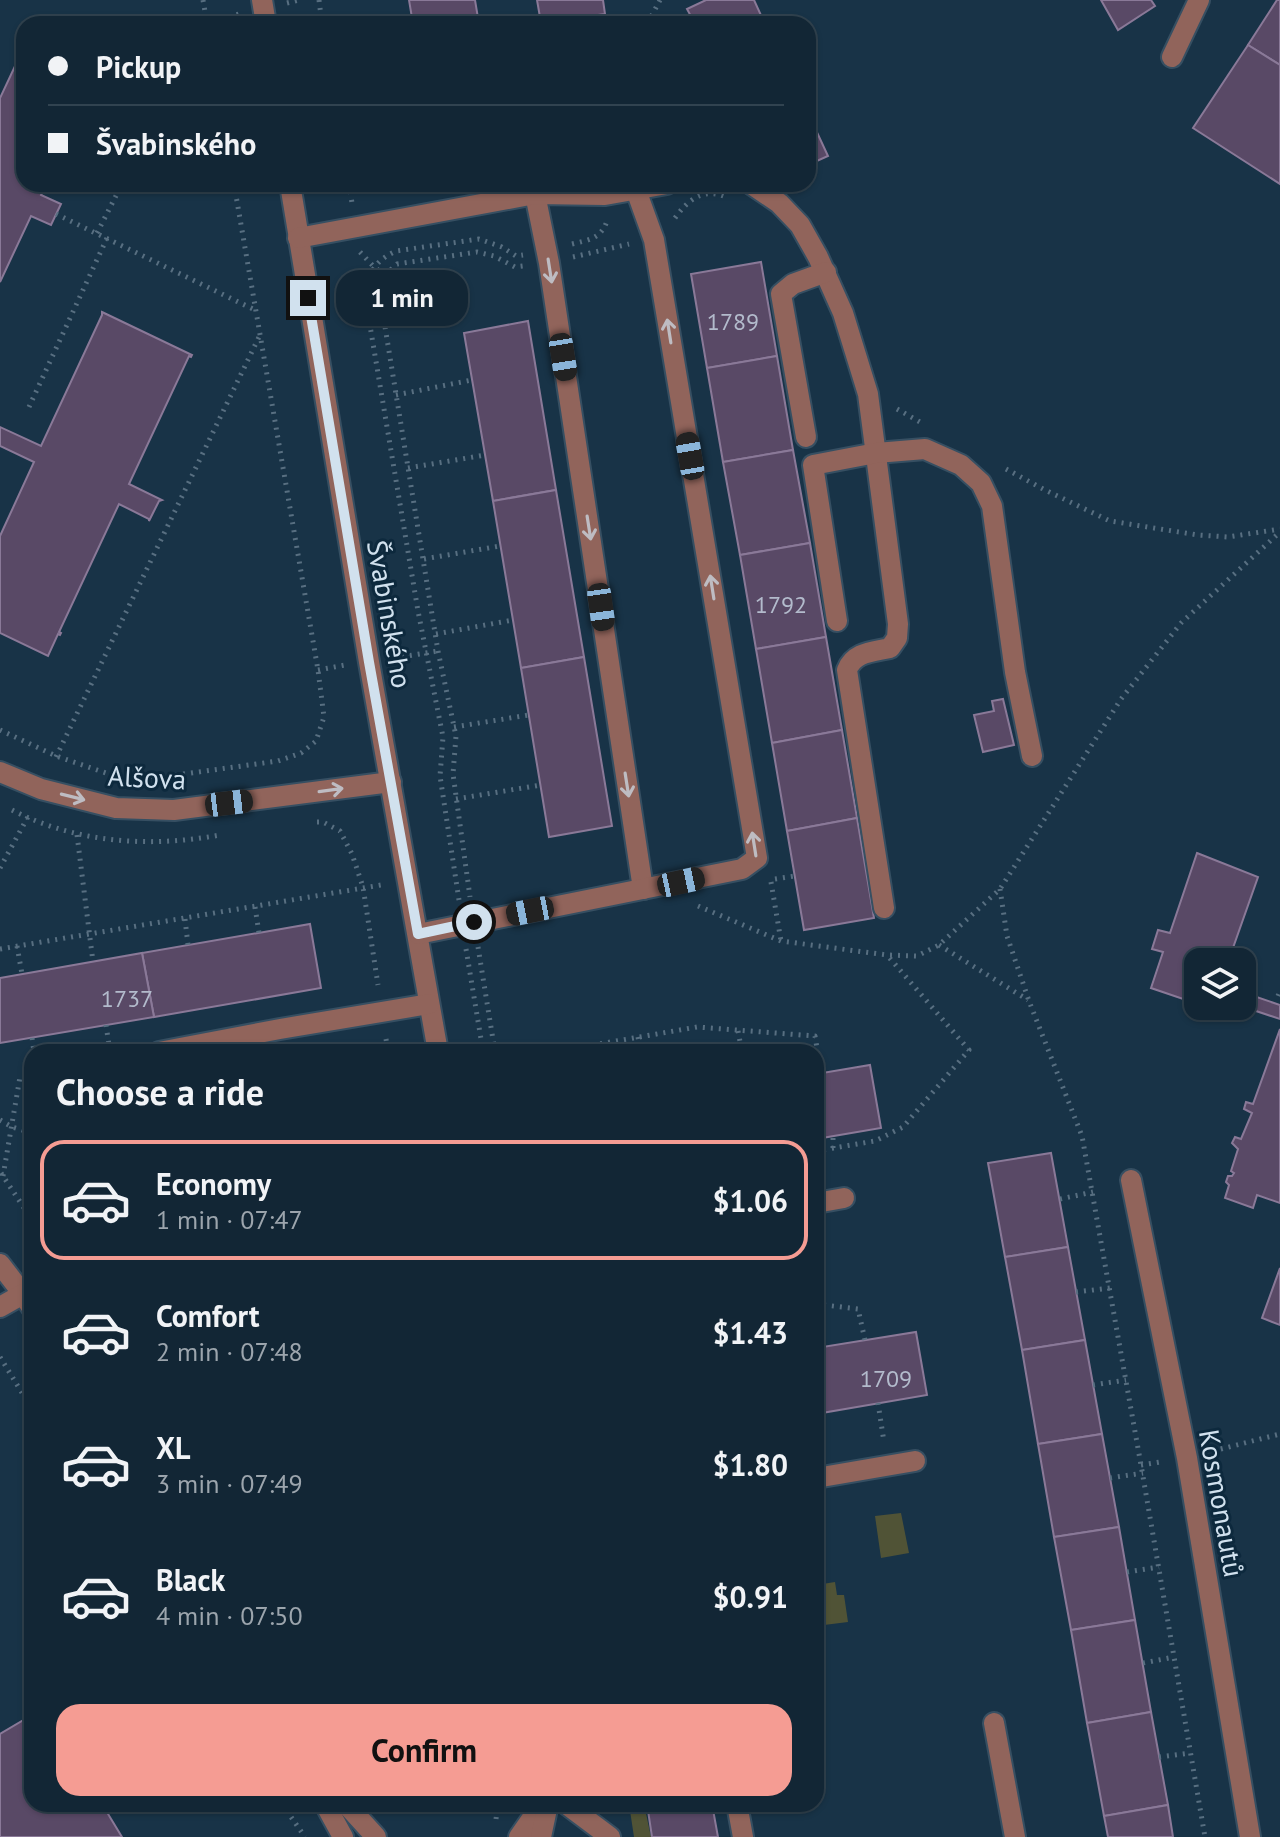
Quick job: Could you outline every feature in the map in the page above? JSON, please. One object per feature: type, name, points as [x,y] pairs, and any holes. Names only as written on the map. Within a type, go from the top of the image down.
[{"type":"street","points":[[1172,57],[1199,0]]},
{"type":"street","name":"Švabinského","points":[[291,192],[436,1044]]},
{"type":"street","points":[[298,238],[535,194],[605,195],[624,192]]},
{"type":"street","points":[[418,934],[742,869],[757,858],[654,240],[637,192]]},
{"type":"street","points":[[763,192],[779,203],[800,225],[826,272],[843,313],[868,394],[898,624],[897,638],[890,648],[850,660],[847,670],[884,908]]},
{"type":"street","points":[[535,194],[643,889]]},
{"type":"street","points":[[806,437],[781,294],[793,284],[826,272]]},
{"type":"street","points":[[837,621],[813,465],[876,453],[925,449],[961,465],[981,483],[992,506],[1015,672],[1032,756]]},
{"type":"street","name":"Alšova","points":[[0,772],[41,789],[116,808],[174,810],[391,782]]},
{"type":"street","points":[[204,1044],[429,1004]]},
{"type":"street","name":"Kosmonautů","points":[[1131,1180],[1187,1458],[1250,1837]]},
{"type":"street","points":[[824,1202],[844,1198]]},
{"type":"street","points":[[0,1264],[24,1296]]},
{"type":"street","points":[[0,1307],[24,1302]]},
{"type":"street","points":[[824,1477],[915,1461]]},
{"type":"street","points":[[994,1723],[1015,1837]]},
{"type":"street","points":[[329,1812],[343,1837]]},
{"type":"street","points":[[353,1812],[376,1837]]},
{"type":"street","points":[[519,1837],[539,1812]]},
{"type":"street","points":[[541,1837],[544,1812]]},
{"type":"street","points":[[577,1812],[610,1837]]},
{"type":"street","points":[[738,1812],[743,1837]]},
{"type":"path","points":[[97,233],[118,192]]},
{"type":"path","points":[[0,730],[56,756],[106,773],[162,777],[278,761],[301,753],[316,741],[324,717],[318,670],[235,192]]},
{"type":"path","points":[[350,192],[360,255],[385,275]]},
{"type":"path","points":[[480,1044],[453,774],[456,736],[379,290],[385,275],[397,264],[477,252],[494,256],[515,267],[595,238],[604,231],[607,219],[605,195]]},
{"type":"path","points":[[56,214],[256,311]]},
{"type":"path","points":[[29,407],[107,238]]},
{"type":"path","points":[[493,1044],[440,776],[443,737],[418,611],[366,302],[368,279],[384,257],[396,251],[479,239],[516,256],[547,257],[654,240]]},
{"type":"path","points":[[0,868],[260,337]]},
{"type":"path","points":[[396,395],[472,380]]},
{"type":"path","points":[[868,394],[923,423]]},
{"type":"path","points":[[408,468],[485,455]]},
{"type":"path","points":[[1005,468],[1110,521],[1228,537],[1280,530]]},
{"type":"path","points":[[696,905],[781,941],[917,956],[939,945],[1000,889],[1121,699],[1181,623],[1280,530]]},
{"type":"path","points":[[424,559],[500,546]]},
{"type":"path","points":[[436,634],[513,620]]},
{"type":"path","points":[[454,727],[529,715]]},
{"type":"path","points":[[456,799],[541,785]]},
{"type":"path","points":[[77,835],[93,962]]},
{"type":"path","points":[[0,949],[389,884]]},
{"type":"path","points":[[363,887],[387,1044]]},
{"type":"path","points":[[1000,889],[1007,936],[1082,1136],[1205,1837]]},
{"type":"path","points":[[255,907],[259,933]]},
{"type":"path","points":[[185,919],[188,945]]},
{"type":"path","points":[[939,945],[1029,1001]]},
{"type":"path","points":[[17,946],[22,974]]},
{"type":"path","points":[[824,1150],[875,1141],[903,1127],[969,1050],[887,955]]},
{"type":"path","points":[[106,1025],[109,1044]]},
{"type":"path","points":[[601,1044],[697,1027],[815,1036],[816,1044]]},
{"type":"path","points":[[738,1031],[740,1044]]},
{"type":"path","points":[[638,1037],[639,1044]]},
{"type":"path","points":[[32,1038],[33,1044]]},
{"type":"path","points":[[24,1076],[20,1077],[1,1174],[24,1208]]},
{"type":"path","points":[[0,1120],[24,1131]]},
{"type":"path","points":[[833,1136],[833,1148]]},
{"type":"path","points":[[1060,1199],[1093,1192]]},
{"type":"path","points":[[1076,1292],[1110,1288]]},
{"type":"path","points":[[824,1305],[858,1309],[865,1340]]},
{"type":"path","points":[[0,1357],[24,1396]]},
{"type":"path","points":[[1093,1385],[1126,1380]]},
{"type":"path","points":[[878,1403],[887,1465]]},
{"type":"path","points":[[1110,1478],[1143,1473]]},
{"type":"path","points":[[1127,1572],[1159,1567]]},
{"type":"path","points":[[1143,1663],[1174,1657]]},
{"type":"path","points":[[1159,1757],[1190,1753]]},
{"type":"path","points":[[288,1812],[305,1837]]},
{"type":"green space","points":[[901,1513],[909,1553],[881,1558],[875,1516]]},
{"type":"green space","points":[[835,1582],[837,1595],[844,1595],[848,1622],[824,1625],[824,1584]]},
{"type":"green space","points":[[630,1812],[646,1812],[651,1837],[634,1837]]},
{"type":"building","points":[[409,0],[475,0],[478,16],[412,16]]},
{"type":"building","points":[[537,0],[603,0],[605,14],[591,16],[540,16]]},
{"type":"building","points":[[706,0],[754,0],[761,16],[691,16],[687,9]]},
{"type":"building","points":[[1101,0],[1151,0],[1155,6],[1118,30]]},
{"type":"building","points":[[1277,0],[1280,0],[1280,65],[1248,45]]},
{"type":"building","points":[[1248,45],[1280,65],[1280,184],[1193,128]]},
{"type":"building","points":[[16,64],[16,192],[42,192],[41,195],[61,204],[51,225],[31,216],[0,282],[0,98]]},
{"type":"building","points":[[816,130],[828,156],[816,161]]},
{"type":"building","points":[[761,262],[777,356],[707,368],[691,274]]},
{"type":"building","points":[[102,312],[192,355],[129,484],[162,500],[149,521],[119,504],[48,656],[0,633],[0,536],[34,462],[0,446],[0,427],[41,446]]},
{"type":"building","points":[[528,321],[556,490],[493,501],[464,333]]},
{"type":"building","points":[[777,356],[793,450],[723,462],[707,368]]},
{"type":"building","points":[[793,450],[810,543],[740,555],[723,462]]},
{"type":"building","points":[[556,490],[584,657],[521,668],[493,501]]},
{"type":"building","points":[[810,543],[826,637],[756,649],[740,555]]},
{"type":"building","points":[[826,637],[842,730],[772,743],[756,649]]},
{"type":"building","points":[[584,657],[612,826],[549,837],[521,668]]},
{"type":"building","points":[[1003,699],[1014,745],[983,752],[974,715],[994,711],[992,701]]},
{"type":"building","points":[[842,730],[857,818],[787,831],[772,743]]},
{"type":"building","points":[[857,818],[874,918],[804,930],[787,831]]},
{"type":"building","points":[[1197,853],[1258,877],[1233,948],[1184,948],[1184,999],[1151,988],[1163,952],[1152,949],[1158,930],[1170,933]]},
{"type":"building","points":[[310,924],[321,988],[154,1017],[142,953]]},
{"type":"building","points":[[142,953],[154,1017],[0,1043],[0,978]]},
{"type":"building","points":[[1256,997],[1280,1005],[1280,1019],[1256,1011]]},
{"type":"building","points":[[1280,1029],[1280,1203],[1257,1195],[1253,1208],[1225,1198],[1229,1185],[1226,1182],[1228,1176],[1234,1173],[1231,1171],[1238,1149],[1232,1143],[1235,1137],[1241,1139],[1252,1113],[1244,1109],[1246,1102],[1253,1104]]},
{"type":"building","points":[[870,1065],[881,1128],[824,1138],[824,1073]]},
{"type":"building","points":[[1051,1153],[1068,1247],[1005,1257],[988,1163]]},
{"type":"building","points":[[1068,1247],[1085,1340],[1022,1350],[1005,1257]]},
{"type":"building","points":[[1280,1268],[1280,1325],[1262,1318]]},
{"type":"building","points":[[916,1332],[927,1395],[824,1413],[824,1347]]},
{"type":"building","points":[[1085,1340],[1102,1434],[1038,1444],[1022,1350]]},
{"type":"building","points":[[1102,1434],[1119,1527],[1054,1537],[1038,1444]]},
{"type":"building","points":[[1119,1527],[1135,1620],[1071,1630],[1054,1537]]},
{"type":"building","points":[[1135,1620],[1151,1712],[1087,1723],[1071,1630]]},
{"type":"building","points":[[1151,1712],[1168,1805],[1104,1816],[1087,1723]]},
{"type":"building","points":[[24,1720],[24,1812],[107,1812],[122,1837],[0,1837],[0,1734]]},
{"type":"building","points":[[1168,1805],[1173,1837],[1108,1837],[1104,1816]]},
{"type":"building","points":[[648,1812],[713,1812],[718,1837],[652,1837]]},
{"type":"route","points":[[308,298],[418,934],[474,922]]}]
